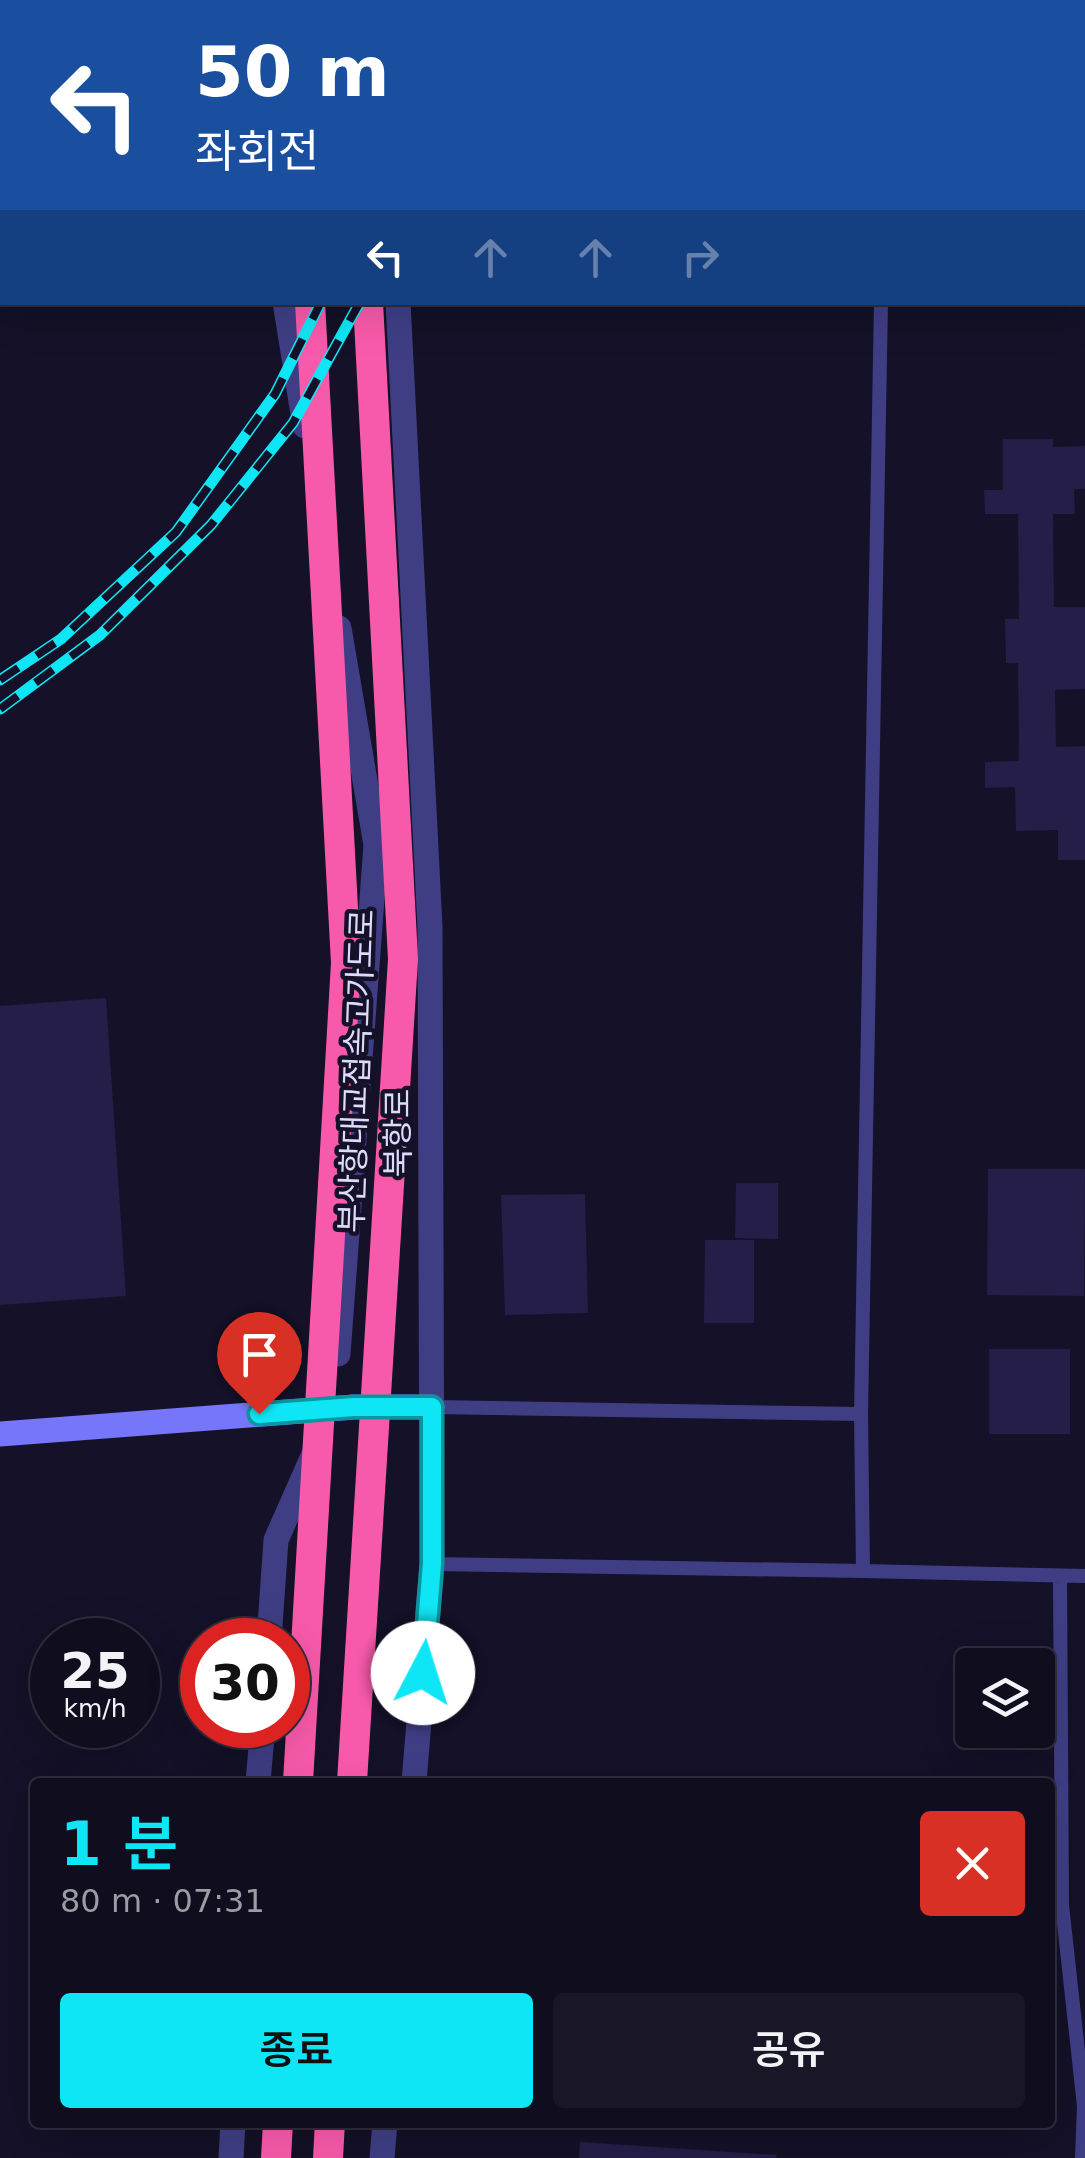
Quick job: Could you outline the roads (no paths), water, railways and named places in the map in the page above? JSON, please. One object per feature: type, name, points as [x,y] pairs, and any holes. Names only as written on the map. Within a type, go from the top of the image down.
[{"type":"highway","name":"부산항대교접속고가도로","points":[[298,1778],[346,964],[310,305]]},
{"type":"highway","name":"부산항대교접속고가도로","points":[[352,1778],[403,959],[368,305]]},
{"type":"highway","points":[[276,2158],[278,2128]]},
{"type":"highway","points":[[328,2158],[330,2128]]},
{"type":"street","name":"북항로","points":[[271,1618],[276,1540],[334,1408],[376,845],[286,305]]},
{"type":"street","name":"북항로","points":[[398,305],[430,927],[432,1564],[414,1778]]},
{"type":"street","points":[[0,1434],[334,1408],[432,1407]]},
{"type":"street","points":[[258,1778],[261,1748]]},
{"type":"street","points":[[230,2158],[232,2128]]},
{"type":"street","points":[[382,2158],[384,2128]]},
{"type":"lane","points":[[863,1571],[861,1414],[881,305]]},
{"type":"lane","points":[[432,1407],[861,1414]]},
{"type":"lane","points":[[432,1564],[1085,1576]]},
{"type":"lane","points":[[1060,1576],[1062,1905],[1084,2106],[1082,2158]]},
{"type":"railway","points":[[0,680],[61,639],[176,532],[275,394],[320,305]]},
{"type":"railway","points":[[0,709],[100,635],[211,525],[293,423],[358,305]]}]
